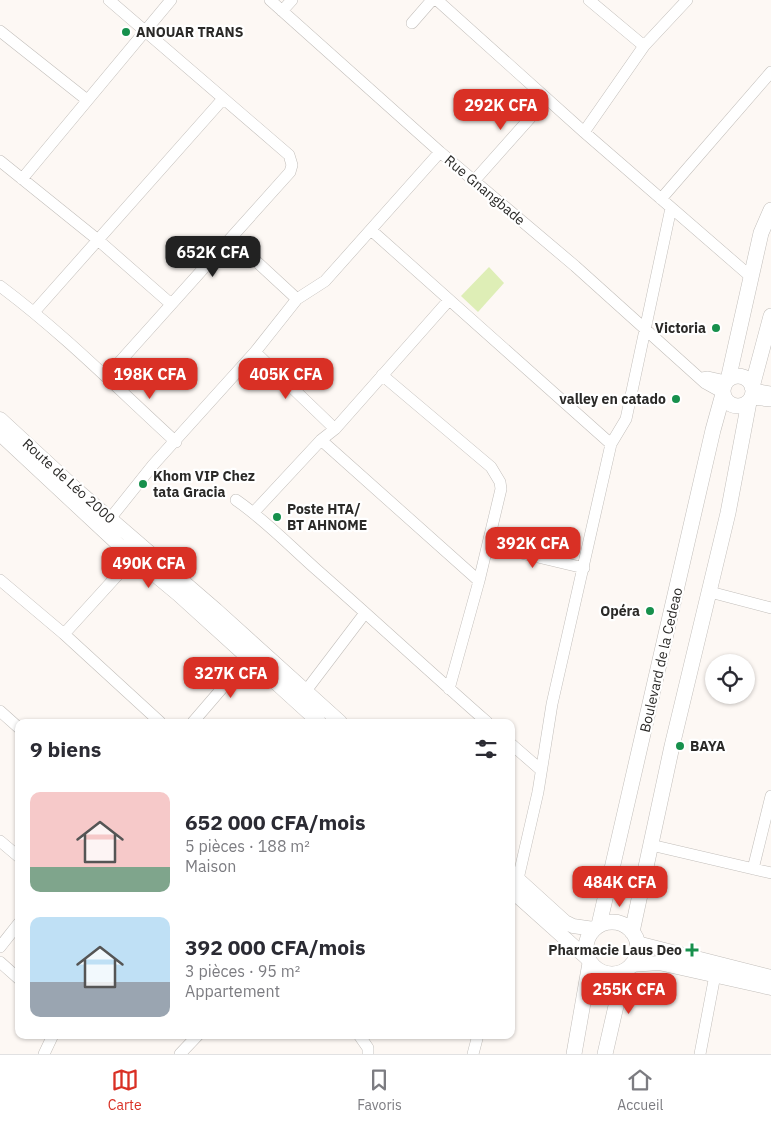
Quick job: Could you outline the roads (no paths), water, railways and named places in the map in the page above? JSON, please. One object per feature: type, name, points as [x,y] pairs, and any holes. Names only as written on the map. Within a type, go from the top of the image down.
[{"type":"main road","name":"Boulevard de la Cedeao","points":[[597,927],[750,276],[761,232],[771,210]]},
{"type":"main road","points":[[605,1054],[628,968],[638,951],[635,937],[651,845],[728,513],[751,394],[771,316]]},
{"type":"main road","points":[[742,377],[751,394],[744,405],[734,406],[729,403],[725,387],[742,377]]},
{"type":"main road","points":[[574,1054],[589,961],[586,943],[597,927],[617,923],[635,937]]},
{"type":"main road","points":[[589,961],[596,968],[610,974],[628,968]]},
{"type":"street","points":[[107,376],[290,172],[292,165],[289,155],[222,100],[109,0]]},
{"type":"street","points":[[22,179],[171,0]]},
{"type":"street","name":"Rue Gnangbade","points":[[270,0],[440,152],[702,378],[708,377],[725,387]]},
{"type":"street","points":[[282,11],[292,0]]},
{"type":"street","points":[[412,23],[432,0]]},
{"type":"street","points":[[437,0],[584,132],[750,276]]},
{"type":"street","points":[[589,0],[644,46]]},
{"type":"street","points":[[584,132],[644,46],[688,0]]},
{"type":"street","points":[[0,31],[87,100]]},
{"type":"street","points":[[661,199],[771,72]]},
{"type":"street","points":[[474,181],[547,99]]},
{"type":"street","points":[[34,312],[222,100]]},
{"type":"street","points":[[102,529],[153,465],[176,442],[255,352],[297,299],[325,281],[440,152]]},
{"type":"street","points":[[0,161],[98,240],[171,304]]},
{"type":"street","points":[[515,879],[541,770],[554,696],[611,444],[626,419],[671,208]]},
{"type":"street","points":[[371,230],[611,444]]},
{"type":"street","points":[[231,238],[297,299]]},
{"type":"street","points":[[0,286],[34,312],[107,376],[176,442]]},
{"type":"street","points":[[254,512],[321,440],[335,429],[449,300]]},
{"type":"street","points":[[255,352],[335,429]]},
{"type":"street","points":[[382,375],[494,471],[500,482],[488,545],[449,689]]},
{"type":"street","points":[[751,394],[771,392]]},
{"type":"street","points":[[751,394],[771,401]]},
{"type":"street","name":"Route de Léo 2000","points":[[0,418],[336,719]]},
{"type":"street","name":"Route de Léo 2000","points":[[0,434],[102,529],[249,657],[316,719]]},
{"type":"street","points":[[321,440],[479,581]]},
{"type":"street","points":[[236,500],[254,512],[484,719]]},
{"type":"street","points":[[488,545],[584,568]]},
{"type":"street","points":[[64,634],[134,557]]},
{"type":"street","points":[[0,580],[64,634],[157,719]]},
{"type":"street","points":[[710,592],[771,608]]},
{"type":"street","points":[[305,692],[365,613]]},
{"type":"street","points":[[196,719],[249,657]]},
{"type":"street","points":[[0,711],[15,724]]},
{"type":"street","points":[[515,747],[541,770]]},
{"type":"street","points":[[753,869],[771,796]]},
{"type":"street","points":[[0,841],[15,854]]},
{"type":"street","points":[[651,845],[771,873]]},
{"type":"street","points":[[515,888],[573,926],[597,927]]},
{"type":"street","points":[[515,889],[589,961]]},
{"type":"street","points":[[0,947],[15,928]]},
{"type":"street","points":[[635,937],[771,976]]},
{"type":"street","points":[[0,962],[15,975]]},
{"type":"street","points":[[628,968],[659,963],[771,988]]},
{"type":"street","points":[[700,1054],[715,975]]},
{"type":"street","points":[[44,1054],[51,1039]]},
{"type":"street","points":[[180,1054],[194,1039]]},
{"type":"street","points":[[362,1039],[368,1048],[368,1054]]},
{"type":"street","points":[[473,1054],[477,1039]]},
{"type":"place","name":"ANOUAR TRANS","points":[[126,32]]},
{"type":"place","name":"Victoria","points":[[716,328]]},
{"type":"place","name":"valley en catado","points":[[676,399]]},
{"type":"place","name":"Khom VIP Chez tata Gracia","points":[[143,484]]},
{"type":"place","name":"Poste HTA/ BT AHNOME","points":[[277,517]]},
{"type":"place","name":"Opéra","points":[[650,611]]},
{"type":"place","name":"BAYA","points":[[680,746]]},
{"type":"place","name":"Pharmacie Laus Deo","points":[[692,950]]}]
